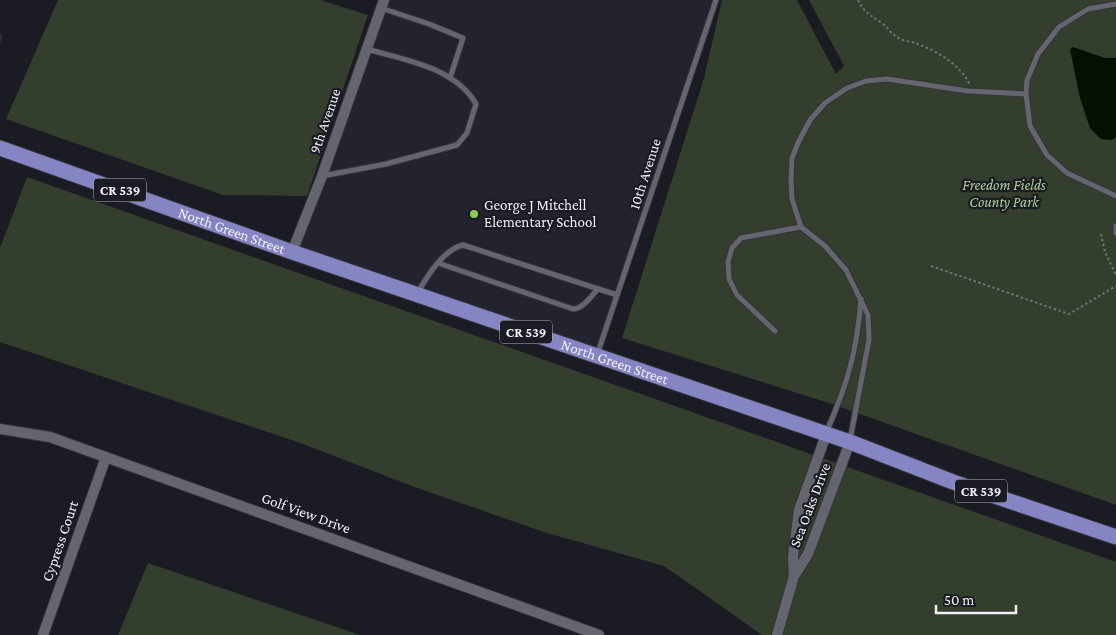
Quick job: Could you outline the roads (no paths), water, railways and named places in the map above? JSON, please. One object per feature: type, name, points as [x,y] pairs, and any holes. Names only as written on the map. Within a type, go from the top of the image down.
[{"type":"main road","name":"North Green Street","points":[[0,148],[292,252],[850,442],[953,482],[1116,537]]},
{"type":"street","name":"9th Avenue","points":[[292,252],[322,176],[382,4]]},
{"type":"street","name":"Golf View Drive","points":[[0,429],[50,437],[599,635]]},
{"type":"street","name":"Sea Oaks Drive","points":[[794,576],[793,557],[799,510],[826,435]]},
{"type":"street","name":"Sea Oaks Drive","points":[[777,635],[794,576],[808,554],[850,442]]},
{"type":"street","name":"Cypress Court","points":[[43,635],[106,457]]},
{"type":"lane","name":"10th Avenue","points":[[597,356],[716,0]]},
{"type":"lane","points":[[382,4],[463,38],[450,78]]},
{"type":"lane","points":[[1116,4],[1088,9],[1059,27],[1038,54],[1028,80],[1026,94],[1030,126],[1047,155],[1067,173],[1116,196]]},
{"type":"lane","points":[[322,176],[386,164],[456,145],[467,133],[476,104],[470,93],[437,70],[367,49]]},
{"type":"lane","points":[[850,442],[869,340],[868,315],[846,270],[825,246],[801,227],[792,199],[792,158],[810,120],[825,103],[847,88],[866,81],[887,79],[974,92],[1026,94]]},
{"type":"lane","points":[[1116,226],[1116,234]]},
{"type":"lane","points":[[775,331],[736,295],[729,279],[728,262],[732,248],[741,238],[801,227]]},
{"type":"lane","points":[[416,294],[438,263],[456,246],[469,245],[618,295]]},
{"type":"lane","points":[[438,263],[573,309],[578,309],[582,306],[598,289]]},
{"type":"lane","points":[[826,435],[854,358],[861,299]]},
{"type":"place","name":"George J Mitchell Elementary School","points":[[474,214]]},
{"type":"park label","name":"Freedom Fields County Park","points":[[1004,194]]}]
